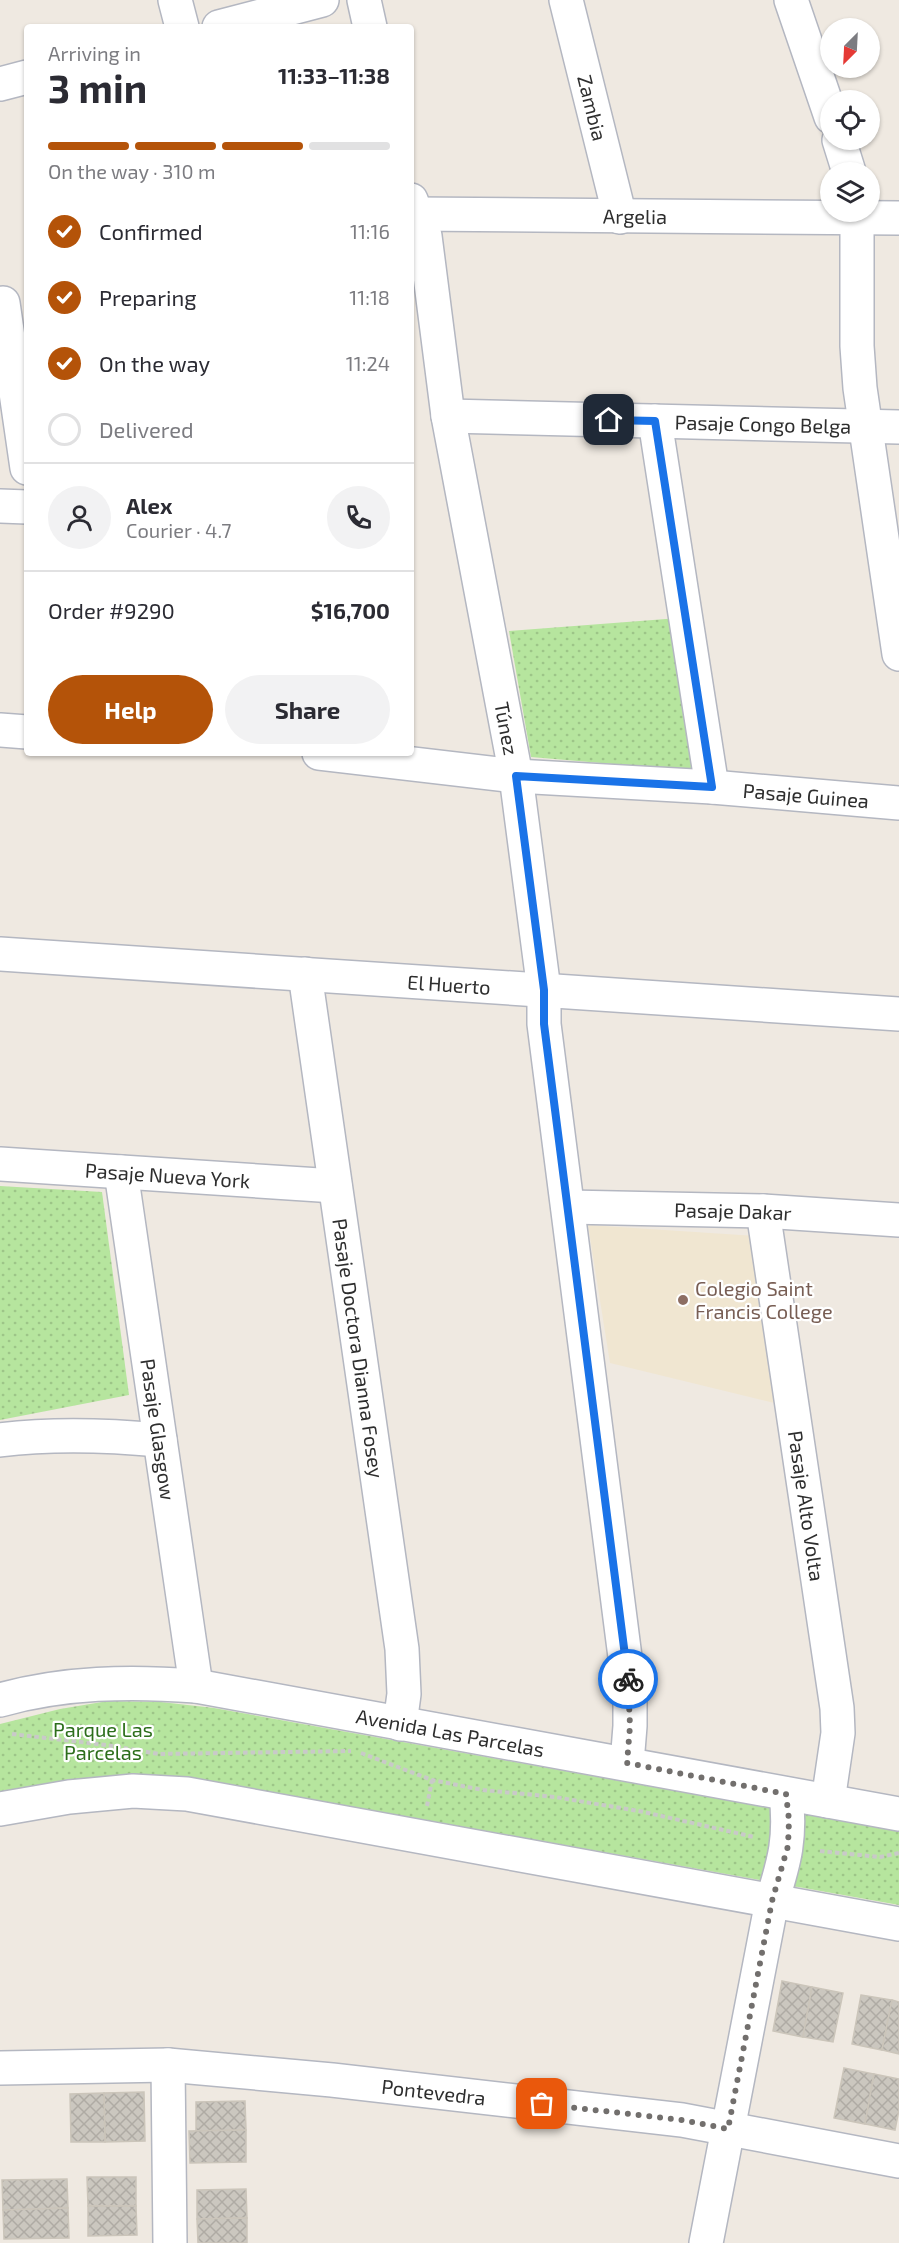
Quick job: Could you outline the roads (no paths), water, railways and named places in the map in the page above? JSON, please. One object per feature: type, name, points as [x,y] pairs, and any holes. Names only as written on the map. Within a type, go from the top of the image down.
[{"type":"street","points":[[175,0],[181,24]]},
{"type":"street","points":[[230,24],[322,0]]},
{"type":"street","points":[[364,0],[369,24]]},
{"type":"street","name":"Zambia","points":[[566,0],[620,217]]},
{"type":"street","points":[[791,0],[822,90]]},
{"type":"street","points":[[0,84],[24,78]]},
{"type":"street","name":"Argelia","points":[[414,209],[620,217],[820,214]]},
{"type":"street","name":"Túnez","points":[[414,211],[426,236],[448,416],[516,776],[544,990],[544,1024],[630,1696],[627,1763]]},
{"type":"street","name":"Argelia","points":[[880,216],[899,218]]},
{"type":"street","points":[[857,222],[857,346],[865,426],[899,654]]},
{"type":"street","points":[[10,301],[24,439]]},
{"type":"street","name":"Pasaje Congo Belga","points":[[448,416],[899,427]]},
{"type":"street","points":[[655,421],[712,787]]},
{"type":"street","points":[[0,506],[24,507]]},
{"type":"street","points":[[0,730],[24,732]]},
{"type":"street","name":"Pasaje Guinea","points":[[345,756],[516,776],[712,787],[899,803]]},
{"type":"street","name":"El Huerto","points":[[0,954],[899,1014]]},
{"type":"street","name":"Pasaje Doctora Dianna Fosey","points":[[305,974],[402,1649],[404,1694],[400,1724]]},
{"type":"street","name":"Pasaje Nueva York","points":[[0,1164],[335,1186]]},
{"type":"street","name":"Pasaje Glasgow","points":[[121,1172],[196,1686]]},
{"type":"street","name":"Pasaje Dakar","points":[[568,1207],[763,1211],[899,1220]]},
{"type":"street","name":"Pasaje Alto Volta","points":[[763,1211],[837,1708],[838,1733],[828,1801]]},
{"type":"street","points":[[0,1440],[65,1434],[112,1435],[160,1440]]},
{"type":"street","name":"Avenida Las Parcelas","points":[[0,1700],[88,1684],[149,1682],[196,1686],[899,1814]]},
{"type":"street","points":[[0,1809],[69,1797],[133,1791],[188,1794],[899,1924]]},
{"type":"street","points":[[706,2243],[772,1901],[788,1846],[789,1820],[786,1794]]},
{"type":"street","points":[[168,2066],[170,2243]]},
{"type":"street","name":"Pontevedra","points":[[0,2068],[168,2066],[332,2080],[682,2120],[899,2161]]},
{"type":"place","name":"Colegio Saint Francis College","points":[[683,1300]]},
{"type":"park label","name":"Parque Las Parcelas","points":[[103,1740]]}]
